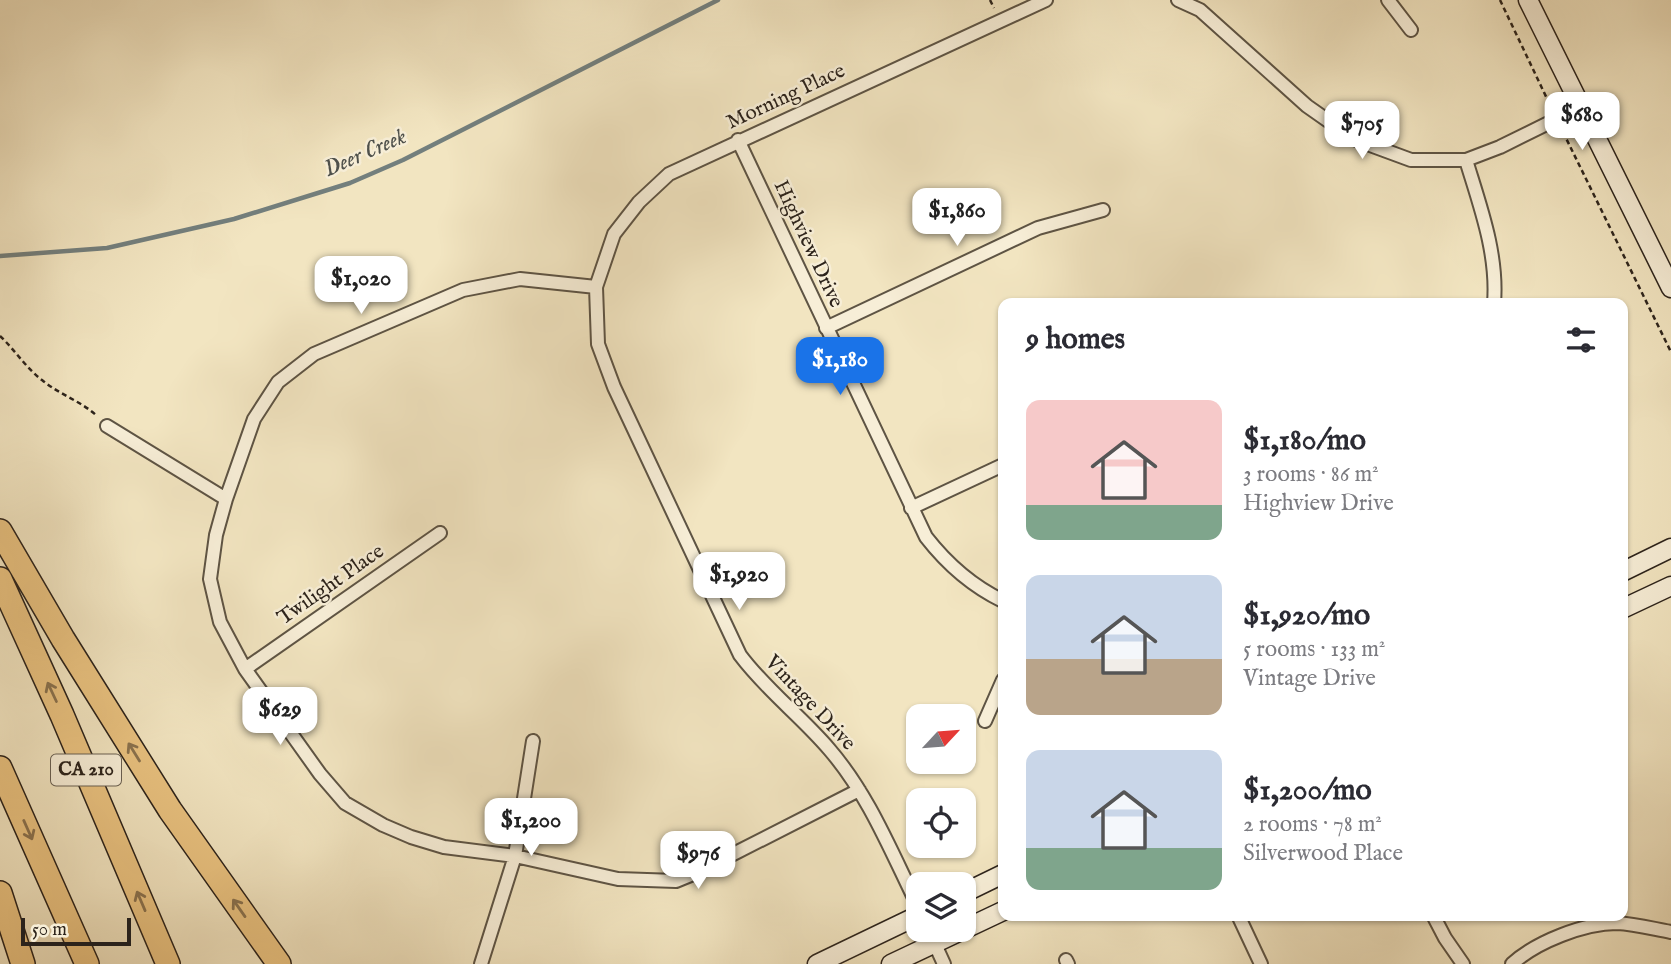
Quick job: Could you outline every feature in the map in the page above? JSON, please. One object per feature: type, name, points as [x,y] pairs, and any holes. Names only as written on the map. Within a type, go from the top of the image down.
[{"type":"highway","points":[[0,531],[63,639],[170,810],[279,964]]},
{"type":"highway","name":"CA 210","points":[[0,579],[62,715],[168,964]]},
{"type":"highway","points":[[0,768],[87,964]]},
{"type":"highway","points":[[0,893],[23,964]]},
{"type":"main road","points":[[1528,0],[1671,288]]},
{"type":"main road","points":[[1628,569],[1671,548]]},
{"type":"main road","points":[[1628,606],[1671,586]]},
{"type":"main road","points":[[976,887],[998,876]]},
{"type":"main road","points":[[976,920],[998,913]]},
{"type":"main road","points":[[817,964],[906,921]]},
{"type":"main road","points":[[891,964],[922,942]]},
{"type":"street","name":"Morning Place","points":[[596,287],[614,234],[639,202],[668,174],[1046,0]]},
{"type":"street","points":[[1178,0],[1204,5],[1307,106],[1354,139],[1411,160],[1466,160],[1500,147],[1581,107]]},
{"type":"street","points":[[1388,0],[1411,30]]},
{"type":"street","name":"Highview Drive","points":[[738,140],[926,537],[943,559],[998,598]]},
{"type":"street","points":[[1466,160],[1486,228],[1492,259],[1494,298]]},
{"type":"street","points":[[826,328],[1038,228],[1103,210]]},
{"type":"street","points":[[596,287],[520,279],[463,290],[314,354],[278,382],[254,419],[216,535],[210,579],[220,622],[245,669],[320,774],[345,803],[383,825],[443,847],[515,856],[618,879],[676,881],[698,873],[859,790]]},
{"type":"street","name":"Vintage Drive","points":[[596,287],[598,344],[614,387],[740,655],[757,678],[828,748],[859,790],[906,882]]},
{"type":"street","points":[[107,426],[226,499]]},
{"type":"street","points":[[911,508],[998,467]]},
{"type":"street","name":"Twilight Place","points":[[245,669],[440,533]]},
{"type":"street","points":[[985,721],[998,691]]},
{"type":"street","points":[[481,964],[515,856],[533,741]]},
{"type":"street","points":[[1241,921],[1261,964]]},
{"type":"street","points":[[1436,921],[1444,938],[1463,964]]},
{"type":"street","points":[[1512,964],[1521,956],[1569,932],[1609,921]]},
{"type":"street","points":[[1624,921],[1671,932]]},
{"type":"street","points":[[934,942],[944,964]]},
{"type":"path","points":[[1500,0],[1671,352]]},
{"type":"path","points":[[0,337],[40,379],[54,390],[85,405],[107,426]]},
{"type":"waterway","name":"Deer Creek","points":[[0,256],[107,248],[234,219],[350,183],[403,160],[718,0]]}]
